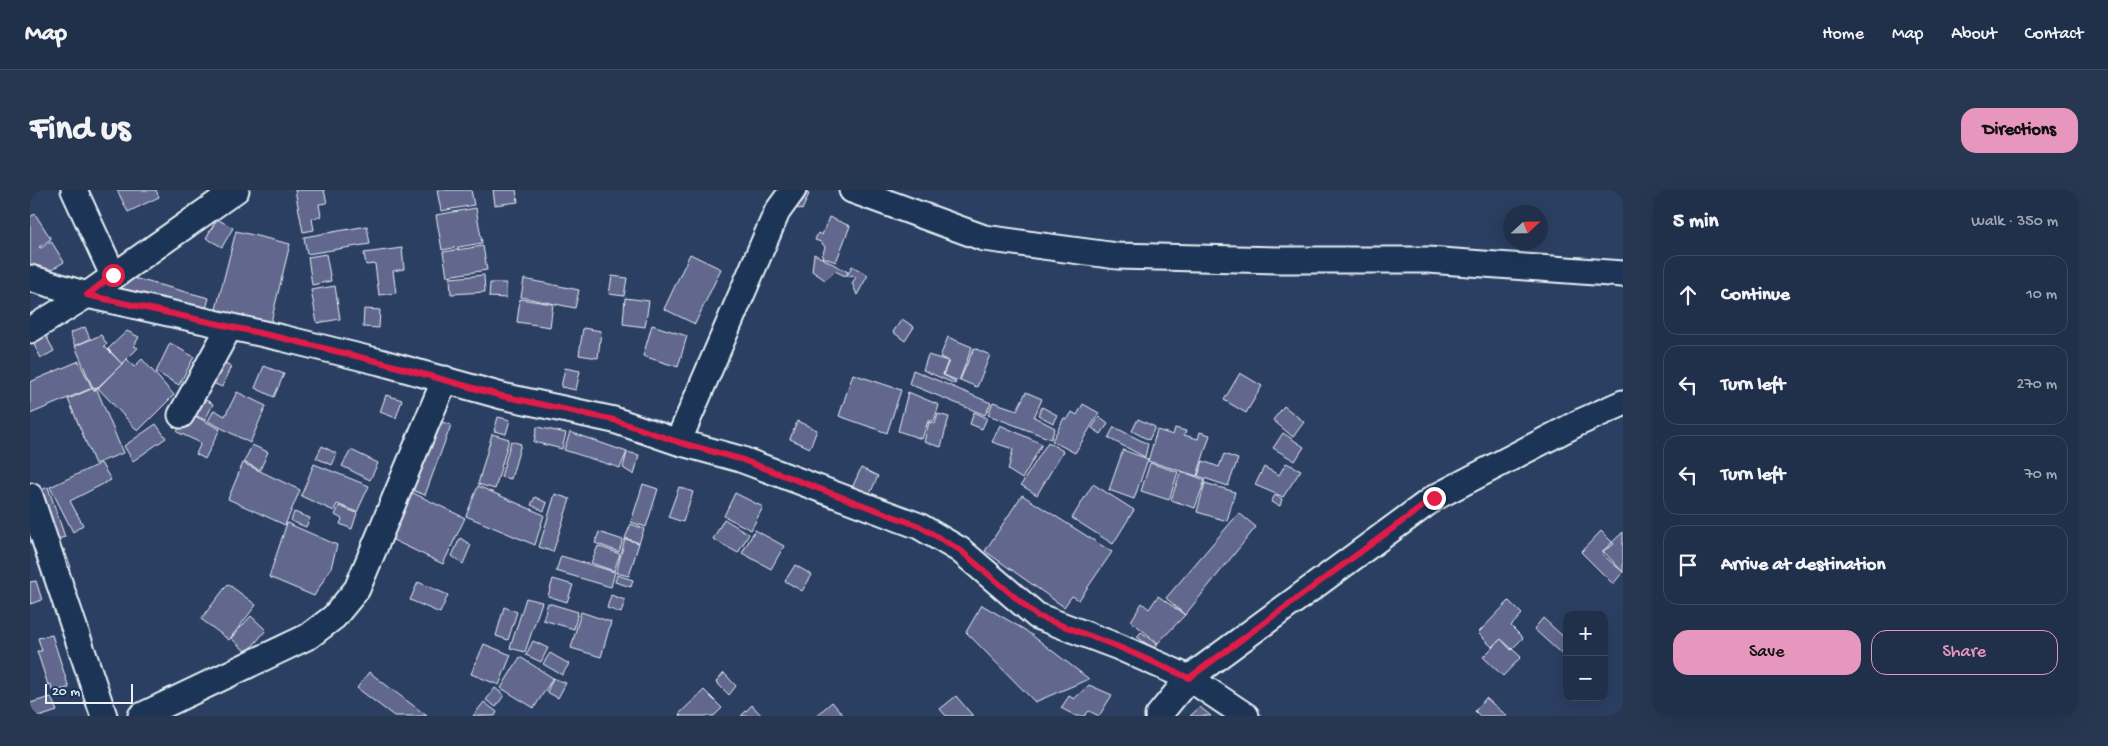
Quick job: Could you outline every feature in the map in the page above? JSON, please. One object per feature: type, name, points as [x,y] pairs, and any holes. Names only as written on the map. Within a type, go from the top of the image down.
[{"type":"street","points":[[74,190],[113,275]]},
{"type":"street","points":[[30,330],[87,295],[236,190]]},
{"type":"street","points":[[678,442],[776,212],[793,190]]},
{"type":"street","points":[[852,190],[984,238],[1117,256],[1279,260],[1428,260],[1623,274]]},
{"type":"street","points":[[30,278],[87,295],[230,326],[371,360],[502,396],[614,420],[678,442],[740,459],[919,526],[960,550],[1037,616],[1119,647],[1189,678],[1246,716]]},
{"type":"street","points":[[181,415],[230,326]]},
{"type":"street","points":[[141,716],[309,636],[334,617],[357,589],[445,379]]},
{"type":"street","points":[[1158,716],[1189,678],[1434,498],[1578,422],[1623,403]]},
{"type":"street","points":[[30,496],[104,716]]},
{"type":"building","points":[[117,190],[156,190],[159,197],[128,212]]},
{"type":"building","points":[[295,190],[324,190],[327,203],[319,204],[321,216],[312,219],[314,230],[303,232]]},
{"type":"building","points":[[437,190],[471,190],[474,205],[441,211]]},
{"type":"building","points":[[493,190],[516,190],[518,202],[495,205]]},
{"type":"building","points":[[798,190],[809,194],[802,210],[785,203]]},
{"type":"building","points":[[476,208],[482,243],[442,250],[436,215]]},
{"type":"building","points":[[35,214],[51,239],[39,247],[41,248],[51,241],[64,262],[43,275],[30,268],[30,217]]},
{"type":"building","points":[[829,217],[850,226],[836,262],[822,257],[825,247],[821,242],[815,240],[818,233],[822,235]]},
{"type":"building","points":[[217,219],[233,228],[222,247],[206,238]]},
{"type":"building","points":[[367,226],[370,244],[307,254],[304,237]]},
{"type":"building","points":[[236,231],[290,244],[269,330],[214,317]]},
{"type":"building","points":[[483,246],[487,270],[447,276],[443,252]]},
{"type":"building","points":[[402,248],[404,269],[393,271],[396,293],[379,295],[375,264],[366,265],[364,253]]},
{"type":"building","points":[[326,254],[331,281],[312,285],[308,257]]},
{"type":"building","points":[[690,254],[721,269],[695,324],[664,309]]},
{"type":"building","points":[[814,254],[848,272],[845,276],[835,271],[825,280],[812,271]]},
{"type":"building","points":[[852,266],[868,275],[857,295],[852,283],[856,277],[847,276]]},
{"type":"building","points":[[122,275],[209,298],[204,316],[118,293]]},
{"type":"building","points":[[484,275],[485,292],[451,294],[450,278]]},
{"type":"building","points":[[612,276],[627,278],[624,296],[609,294]]},
{"type":"building","points":[[524,279],[579,290],[575,308],[521,297]]},
{"type":"building","points":[[490,283],[506,283],[506,298],[489,297]]},
{"type":"building","points":[[335,286],[340,319],[317,323],[311,290]]},
{"type":"building","points":[[625,298],[649,301],[645,327],[623,324]]},
{"type":"building","points":[[520,299],[553,304],[550,327],[517,322]]},
{"type":"building","points":[[364,309],[380,310],[379,328],[363,327]]},
{"type":"building","points":[[902,319],[914,327],[905,341],[893,332]]},
{"type":"building","points":[[652,325],[687,336],[678,367],[643,356]]},
{"type":"building","points":[[85,327],[90,339],[75,346],[70,333]]},
{"type":"building","points":[[583,328],[601,331],[598,358],[579,355]]},
{"type":"building","points":[[127,331],[139,337],[134,346],[138,348],[122,364],[108,349]]},
{"type":"building","points":[[101,335],[107,344],[104,346],[122,364],[94,391],[75,346]]},
{"type":"building","points":[[46,336],[54,351],[41,358],[33,343]]},
{"type":"building","points":[[948,337],[972,347],[959,381],[943,375],[949,361],[940,357]]},
{"type":"building","points":[[170,343],[194,357],[179,385],[156,372]]},
{"type":"building","points":[[974,348],[990,355],[977,387],[960,380]]},
{"type":"building","points":[[928,355],[948,361],[943,374],[956,382],[955,384],[923,370]]},
{"type":"building","points":[[215,358],[231,366],[222,387],[206,380]]},
{"type":"building","points":[[127,359],[134,367],[142,359],[174,395],[138,431],[98,388]]},
{"type":"building","points":[[79,361],[92,388],[30,414],[30,382]]},
{"type":"building","points":[[264,366],[284,374],[274,397],[255,388]]},
{"type":"building","points":[[565,368],[580,371],[576,390],[561,387]]},
{"type":"building","points":[[913,370],[991,403],[985,415],[909,384]]},
{"type":"building","points":[[1240,373],[1262,386],[1246,413],[1224,400]]},
{"type":"building","points":[[853,374],[901,390],[887,433],[839,416]]},
{"type":"building","points":[[96,387],[123,453],[95,464],[68,399]]},
{"type":"building","points":[[237,392],[266,406],[250,443],[208,421],[214,410],[225,416]]},
{"type":"building","points":[[908,392],[939,405],[934,421],[928,421],[922,439],[898,431]]},
{"type":"building","points":[[1026,392],[1042,399],[1034,417],[1055,428],[1051,439],[988,415],[993,402],[1017,410]]},
{"type":"building","points":[[195,394],[213,404],[205,420],[187,411]]},
{"type":"building","points":[[386,395],[402,400],[396,418],[380,412]]},
{"type":"building","points":[[1083,404],[1099,413],[1075,453],[1052,441],[1064,418],[1067,420],[1072,412],[1077,415]]},
{"type":"building","points":[[1284,406],[1304,422],[1293,437],[1273,420]]},
{"type":"building","points":[[1042,407],[1057,415],[1053,423],[1038,415]]},
{"type":"building","points":[[187,412],[220,429],[205,459],[196,454],[201,443],[177,432]]},
{"type":"building","points":[[974,412],[987,418],[982,429],[970,424]]},
{"type":"building","points":[[938,414],[949,417],[941,447],[924,442],[929,422],[935,424]]},
{"type":"building","points":[[498,417],[510,420],[506,434],[494,431]]},
{"type":"building","points":[[1099,417],[1108,424],[1101,434],[1092,428]]},
{"type":"building","points":[[433,419],[451,425],[425,495],[407,488]]},
{"type":"building","points":[[1138,419],[1155,427],[1149,440],[1132,431]]},
{"type":"building","points":[[797,421],[817,430],[810,448],[790,439]]},
{"type":"building","points":[[156,424],[166,438],[133,461],[124,446]]},
{"type":"building","points":[[1000,425],[1042,444],[1022,479],[1008,470],[1013,449],[992,442]]},
{"type":"building","points":[[537,427],[566,433],[562,449],[534,442]]},
{"type":"building","points":[[1114,427],[1148,444],[1145,457],[1108,438]]},
{"type":"building","points":[[1175,428],[1186,431],[1184,435],[1198,439],[1200,432],[1210,435],[1197,476],[1148,461],[1157,430],[1173,435]]},
{"type":"building","points":[[570,432],[627,452],[620,468],[564,450]]},
{"type":"building","points":[[1283,433],[1304,447],[1295,461],[1273,448]]},
{"type":"building","points":[[492,434],[509,439],[495,489],[478,484]]},
{"type":"building","points":[[511,441],[521,444],[511,479],[501,477]]},
{"type":"building","points":[[1048,442],[1063,451],[1037,495],[1021,485]]},
{"type":"building","points":[[252,445],[268,452],[260,470],[244,462]]},
{"type":"building","points":[[322,446],[337,454],[332,465],[316,458]]},
{"type":"building","points":[[351,450],[378,463],[370,480],[342,466]]},
{"type":"building","points":[[1123,450],[1148,459],[1134,499],[1109,490]]},
{"type":"building","points":[[627,452],[639,455],[634,475],[623,468]]},
{"type":"building","points":[[1224,454],[1238,459],[1228,486],[1198,476],[1203,461],[1219,467]]},
{"type":"building","points":[[101,463],[111,480],[70,501],[83,525],[73,532],[50,487]]},
{"type":"building","points":[[243,463],[300,490],[285,525],[228,499]]},
{"type":"building","points":[[1150,463],[1178,472],[1169,500],[1141,491]]},
{"type":"building","points":[[1286,463],[1301,470],[1283,497],[1255,485],[1264,467],[1279,475]]},
{"type":"building","points":[[314,464],[369,486],[357,512],[337,504],[334,511],[301,496]]},
{"type":"building","points":[[861,468],[878,476],[869,496],[852,488]]},
{"type":"building","points":[[1181,471],[1205,480],[1195,508],[1171,500]]},
{"type":"building","points":[[1205,483],[1235,492],[1227,521],[1197,512]]},
{"type":"building","points":[[643,484],[658,489],[646,527],[631,522]]},
{"type":"building","points":[[1093,484],[1134,510],[1113,544],[1072,518]]},
{"type":"building","points":[[478,486],[544,515],[535,545],[466,516]]},
{"type":"building","points":[[48,487],[65,537],[51,541],[34,493]]},
{"type":"building","points":[[679,487],[693,492],[683,522],[668,517]]},
{"type":"building","points":[[409,491],[465,518],[443,564],[387,537]]},
{"type":"building","points":[[735,493],[763,507],[751,530],[724,516]]},
{"type":"building","points":[[555,494],[570,499],[553,552],[539,547]]},
{"type":"building","points":[[1022,495],[1112,552],[1079,600],[1072,596],[1064,607],[985,551]]},
{"type":"building","points":[[1275,495],[1282,499],[1280,506],[1271,502]]},
{"type":"building","points":[[535,497],[547,503],[544,511],[531,505]]},
{"type":"building","points":[[339,506],[357,513],[352,529],[340,524],[342,519],[335,515]]},
{"type":"building","points":[[294,512],[310,518],[306,527],[291,521]]},
{"type":"building","points":[[1239,513],[1256,527],[1185,615],[1166,598]]},
{"type":"building","points":[[724,519],[749,534],[738,553],[713,539]]},
{"type":"building","points":[[287,523],[337,545],[331,568],[314,596],[269,577]]},
{"type":"building","points":[[631,524],[644,529],[639,543],[625,538]]},
{"type":"building","points":[[755,530],[784,546],[771,569],[742,553]]},
{"type":"building","points":[[1601,531],[1614,544],[1603,551],[1603,555],[1623,572],[1613,584],[1581,552]]},
{"type":"building","points":[[599,532],[623,540],[619,552],[595,543]]},
{"type":"building","points":[[1623,532],[1623,572],[1603,551]]},
{"type":"building","points":[[460,538],[471,545],[463,564],[452,556]]},
{"type":"building","points":[[625,539],[639,543],[629,576],[616,573]]},
{"type":"building","points":[[598,546],[620,554],[614,571],[591,563]]},
{"type":"building","points":[[64,549],[71,567],[60,572],[53,554]]},
{"type":"building","points":[[561,556],[615,572],[611,587],[556,571]]},
{"type":"building","points":[[795,565],[812,575],[802,591],[785,581]]},
{"type":"building","points":[[617,575],[633,580],[631,587],[615,582]]},
{"type":"building","points":[[553,579],[573,585],[567,602],[548,596]]},
{"type":"building","points":[[36,581],[42,600],[30,604],[30,582]]},
{"type":"building","points":[[418,582],[448,595],[440,613],[410,600]]},
{"type":"building","points":[[228,584],[256,605],[229,640],[201,619]]},
{"type":"building","points":[[611,595],[625,600],[621,613],[607,608]]},
{"type":"building","points":[[1158,596],[1185,615],[1158,643],[1131,621],[1142,603],[1149,609]]},
{"type":"building","points":[[526,598],[542,602],[525,652],[510,648]]},
{"type":"building","points":[[1509,601],[1522,614],[1511,626],[1523,638],[1511,650],[1501,639],[1492,647],[1478,633]]},
{"type":"building","points":[[548,603],[578,612],[574,629],[543,620]]},
{"type":"building","points":[[982,605],[1025,630],[1089,679],[1035,702],[966,632]]},
{"type":"building","points":[[504,607],[517,612],[508,640],[496,636]]},
{"type":"building","points":[[581,612],[611,622],[601,657],[571,648]]},
{"type":"building","points":[[251,616],[266,630],[247,653],[231,638]]},
{"type":"building","points":[[1543,618],[1563,636],[1563,655],[1534,629]]},
{"type":"building","points":[[1141,632],[1158,644],[1154,649],[1137,637]]},
{"type":"building","points":[[52,635],[69,688],[52,691],[51,684],[48,685],[37,651],[42,651],[38,638]]},
{"type":"building","points":[[1501,639],[1521,657],[1503,676],[1483,657]]},
{"type":"building","points":[[533,641],[548,648],[541,662],[526,655]]},
{"type":"building","points":[[484,644],[511,655],[499,685],[471,674]]},
{"type":"building","points":[[550,653],[569,664],[562,675],[543,664]]},
{"type":"building","points":[[520,657],[553,678],[534,708],[501,688]]},
{"type":"building","points":[[369,672],[427,716],[394,716],[357,688]]},
{"type":"building","points":[[724,673],[736,686],[729,695],[716,682]]},
{"type":"building","points":[[553,678],[566,683],[558,698],[547,692]]},
{"type":"building","points":[[1089,685],[1112,695],[1099,716],[1089,711],[1084,716],[1076,716],[1061,708],[1069,696],[1074,699]]},
{"type":"building","points":[[495,688],[504,695],[496,707],[486,700]]},
{"type":"building","points":[[704,690],[722,708],[714,716],[681,716],[679,714]]},
{"type":"building","points":[[956,696],[973,716],[946,716],[940,709]]},
{"type":"building","points":[[51,697],[57,711],[42,716],[30,716],[30,703]]},
{"type":"building","points":[[1486,698],[1507,716],[1480,716],[1475,711]]},
{"type":"building","points":[[484,702],[497,712],[495,716],[473,716]]},
{"type":"building","points":[[832,702],[844,716],[816,716]]},
{"type":"building","points":[[752,705],[762,716],[741,716]]},
{"type":"building","points":[[1200,707],[1211,716],[1190,716]]},
{"type":"route","points":[[113,275],[87,295],[282,338],[445,379],[502,396],[614,420],[678,442],[740,459],[919,526],[960,550],[1037,616],[1119,647],[1189,678],[1434,498]]}]
